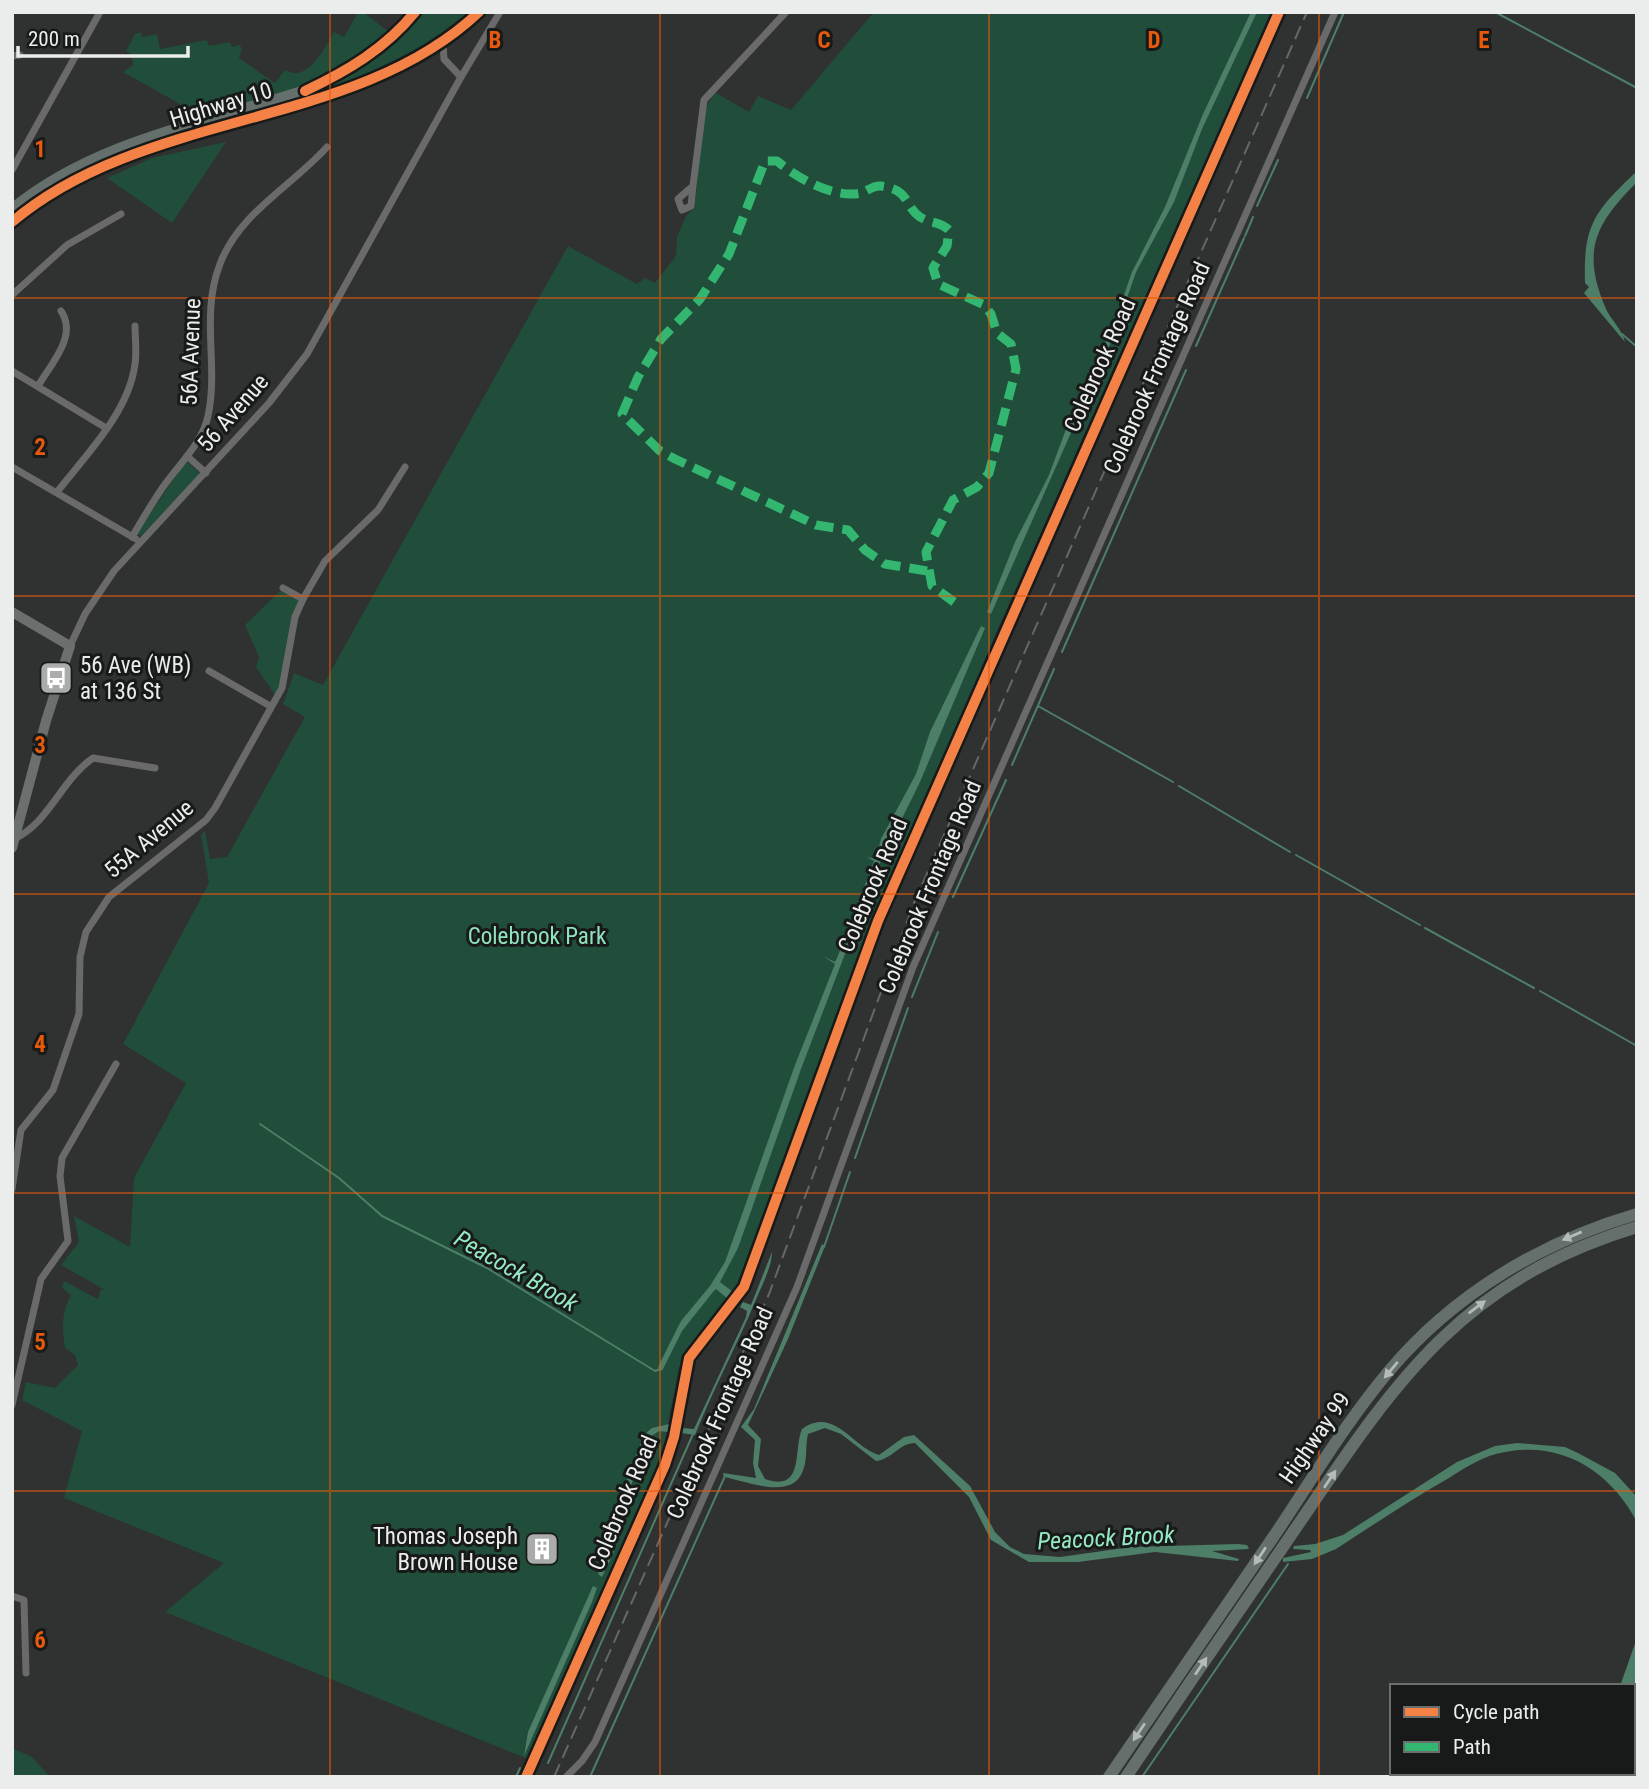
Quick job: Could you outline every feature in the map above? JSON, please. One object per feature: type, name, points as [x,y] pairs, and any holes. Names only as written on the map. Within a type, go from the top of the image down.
[{"type":"highway","name":"Highway 10","points":[[12,210],[62,173],[105,154],[305,91],[334,78],[386,43],[415,12]]},
{"type":"highway","name":"Highway 10","points":[[12,222],[48,195],[98,168],[365,81],[443,48],[479,12]]},
{"type":"highway","name":"Highway 99","points":[[1109,1777],[1365,1402],[1401,1357],[1453,1308],[1512,1267],[1564,1240],[1637,1214]]},
{"type":"highway","name":"Highway 99","points":[[1126,1777],[1370,1419],[1412,1367],[1462,1319],[1521,1278],[1577,1249],[1637,1227]]},
{"type":"street","points":[[12,170],[100,12]]},
{"type":"street","name":"56 Avenue","points":[[13,844],[70,646],[100,589],[269,403],[307,354],[500,12]]},
{"type":"street","points":[[692,186],[704,100],[786,12]]},
{"type":"street","name":"Colebrook Road","points":[[526,1777],[665,1465],[674,1437],[689,1358],[744,1287],[878,921],[1279,12]]},
{"type":"street","name":"Colebrook Frontage Road","points":[[566,1777],[582,1761],[595,1742],[797,1287],[913,967],[1335,12]]},
{"type":"street","points":[[443,48],[461,77]]},
{"type":"street","name":"56A Avenue","points":[[132,537],[162,488],[198,441],[208,420],[213,390],[209,305],[220,264],[245,223],[327,147]]},
{"type":"street","points":[[12,295],[67,245],[121,214]]},
{"type":"street","points":[[38,386],[68,335],[69,322],[61,311]]},
{"type":"street","points":[[58,492],[106,428],[130,387],[136,362],[135,326]]},
{"type":"street","points":[[12,371],[106,428]]},
{"type":"street","points":[[187,456],[206,473]]},
{"type":"street","points":[[12,467],[141,542]]},
{"type":"street","name":"55A Avenue","points":[[12,1189],[20,1130],[53,1090],[79,1014],[80,957],[86,932],[95,914],[109,897],[206,820],[285,679],[295,617],[303,599],[325,561],[378,510],[405,467]]},
{"type":"street","points":[[283,589],[303,599]]},
{"type":"street","points":[[12,612],[70,646]]},
{"type":"street","points":[[209,671],[270,706]]},
{"type":"street","name":"56 Avenue","points":[[13,844],[32,831],[70,777],[93,758],[155,768]]},
{"type":"street","points":[[12,1405],[41,1279],[68,1241],[60,1176],[62,1158],[116,1063]]},
{"type":"street","points":[[12,1596],[24,1600],[26,1673]]},
{"type":"green space","points":[[354,12],[363,12],[389,32],[370,49],[325,75],[277,94],[203,117],[123,72],[133,65],[131,54],[126,51],[135,34],[141,32],[142,37],[157,34],[160,49],[207,40],[209,46],[230,42],[232,47],[240,45],[242,50],[239,58],[275,83],[285,70],[300,72],[314,63],[334,32],[344,37],[357,14]]},
{"type":"green space","points":[[419,12],[469,12],[433,42],[374,72],[291,101],[309,94]]},
{"type":"green space","name":"Colebrook Park","points":[[874,12],[1272,12],[997,631],[848,985],[737,1288],[691,1345],[679,1367],[662,1454],[528,1759],[165,1612],[224,1563],[64,1498],[82,1431],[22,1400],[26,1382],[55,1388],[78,1365],[75,1355],[65,1348],[63,1321],[71,1295],[62,1288],[64,1281],[98,1299],[101,1289],[107,1291],[61,1265],[79,1242],[74,1216],[130,1247],[134,1178],[186,1083],[123,1044],[209,883],[201,835],[205,831],[210,859],[227,857],[305,717],[283,704],[294,673],[323,685],[568,246],[637,284],[645,278],[655,283],[676,256],[677,237],[686,216],[694,208],[702,129],[709,101],[716,93],[749,112],[758,96],[791,110]]},
{"type":"green space","points":[[226,142],[172,223],[107,178],[152,158]]},
{"type":"green space","points":[[186,461],[200,473],[141,536],[137,533]]},
{"type":"green space","points":[[280,591],[302,598],[275,695],[256,667],[259,657],[245,625]]},
{"type":"green space","points":[[12,1748],[32,1757],[50,1777],[12,1777]]},
{"type":"shaded area","points":[[1251,12],[1257,12],[1202,129],[1174,202],[1136,272],[1115,333],[991,614],[987,612],[1015,542],[1049,475],[1075,405],[1113,327],[1132,272],[1165,207],[1203,114]]},
{"type":"shaded area","points":[[1637,171],[1637,182],[1602,225],[1594,254],[1598,289],[1625,342],[1584,293],[1589,287],[1585,283],[1586,246],[1602,208]]},
{"type":"shaded area","points":[[981,626],[985,628],[920,782],[879,865],[801,1069],[738,1248],[720,1282],[733,1292],[728,1299],[716,1289],[713,1292],[682,1331],[662,1371],[658,1367],[681,1321],[710,1286],[725,1262],[795,1065],[835,964],[823,956],[835,962],[837,958],[874,861],[867,857],[876,859],[881,839],[916,774],[930,732]]},
{"type":"shaded area","points":[[822,1244],[825,1246],[788,1339],[748,1425],[761,1439],[758,1466],[765,1479],[778,1482],[792,1475],[802,1429],[813,1423],[833,1425],[869,1451],[879,1455],[904,1437],[914,1435],[970,1486],[995,1532],[1010,1547],[1024,1554],[1060,1557],[1131,1547],[1238,1544],[1247,1545],[1249,1549],[1212,1551],[1239,1559],[1238,1561],[1155,1552],[1078,1562],[1029,1562],[991,1540],[969,1497],[915,1443],[876,1461],[841,1434],[825,1428],[808,1434],[804,1468],[796,1481],[788,1486],[767,1487],[724,1477],[723,1473],[756,1478],[753,1463],[755,1440],[741,1427],[754,1409]]},
{"type":"shaded area","points":[[772,1252],[763,1284],[695,1435],[681,1433],[682,1428],[694,1429],[746,1317],[747,1311],[740,1307],[743,1302],[751,1305]]},
{"type":"shaded area","points":[[669,1424],[668,1432],[659,1431],[650,1437],[620,1513],[614,1552],[602,1577],[598,1574],[607,1554],[604,1550],[608,1547],[618,1503],[644,1435],[652,1428]]},
{"type":"shaded area","points":[[1517,1443],[1565,1447],[1615,1473],[1637,1497],[1637,1522],[1612,1487],[1579,1462],[1540,1450],[1519,1450],[1496,1454],[1472,1464],[1336,1549],[1312,1559],[1283,1562],[1283,1558],[1311,1552],[1293,1549],[1294,1546],[1315,1544],[1343,1535],[1457,1462],[1495,1446]]},
{"type":"shaded area","points":[[593,1586],[597,1588],[592,1602],[524,1756],[528,1732]]},
{"type":"shaded area","points":[[1637,1638],[1637,1777],[1610,1775],[1635,1775],[1635,1684],[1621,1684]]},
{"type":"waterway","points":[[1307,98],[1344,12]]},
{"type":"waterway","points":[[1495,12],[1637,88]]},
{"type":"waterway","points":[[1257,206],[1278,160]]},
{"type":"waterway","points":[[1245,236],[1253,217]]},
{"type":"waterway","points":[[1196,346],[1244,238]]},
{"type":"waterway","points":[[1622,334],[1637,347]]},
{"type":"waterway","points":[[1062,652],[1186,370]]},
{"type":"waterway","points":[[1012,765],[1054,669]]},
{"type":"waterway","points":[[1038,706],[1173,782]]},
{"type":"waterway","points":[[953,897],[1006,780]]},
{"type":"waterway","points":[[1179,786],[1290,852]]},
{"type":"waterway","points":[[1296,855],[1420,925]]},
{"type":"waterway","points":[[1425,928],[1534,988]]},
{"type":"waterway","points":[[912,997],[938,932]]},
{"type":"waterway","points":[[1540,991],[1637,1046]]},
{"type":"waterway","points":[[855,1158],[908,1008]]},
{"type":"waterway","name":"Peacock Brook","points":[[260,1124],[339,1178],[382,1216],[487,1268],[655,1371],[660,1369]]},
{"type":"waterway","points":[[824,1247],[850,1172]]},
{"type":"waterway","points":[[548,1763],[693,1434]]},
{"type":"waterway","points":[[590,1777],[725,1476]]},
{"type":"waterway","points":[[1142,1777],[1288,1564]]},
{"type":"waterway","points":[[516,1777],[520,1768]]},
{"type":"railway","points":[[554,1777],[769,1294],[914,903],[1307,12]]},
{"type":"marked path","points":[[927,571],[885,564],[865,550],[848,530],[816,525],[675,459],[660,451],[622,414],[638,377],[661,339],[700,299],[729,254],[765,161],[777,161],[816,186],[839,193],[861,193],[878,186],[891,188],[902,194],[920,217],[949,230],[947,246],[933,268],[938,284],[984,305],[991,314],[997,333],[1011,344],[1016,369],[989,473],[977,487],[953,500],[926,552],[932,586],[954,602]]},
{"type":"cycle path","points":[[305,91],[378,48],[415,12]]},
{"type":"cycle path","points":[[12,222],[65,185],[124,158],[186,137],[312,101],[372,79],[429,50],[479,12]]},
{"type":"cycle path","points":[[526,1777],[665,1465],[674,1437],[689,1358],[744,1287],[878,921],[1279,12]]},
{"type":"place","name":"56 Ave (WB) at 136 St","points":[[56,678]]},
{"type":"place","name":"Thomas Joseph Brown House","points":[[542,1549]]}]
